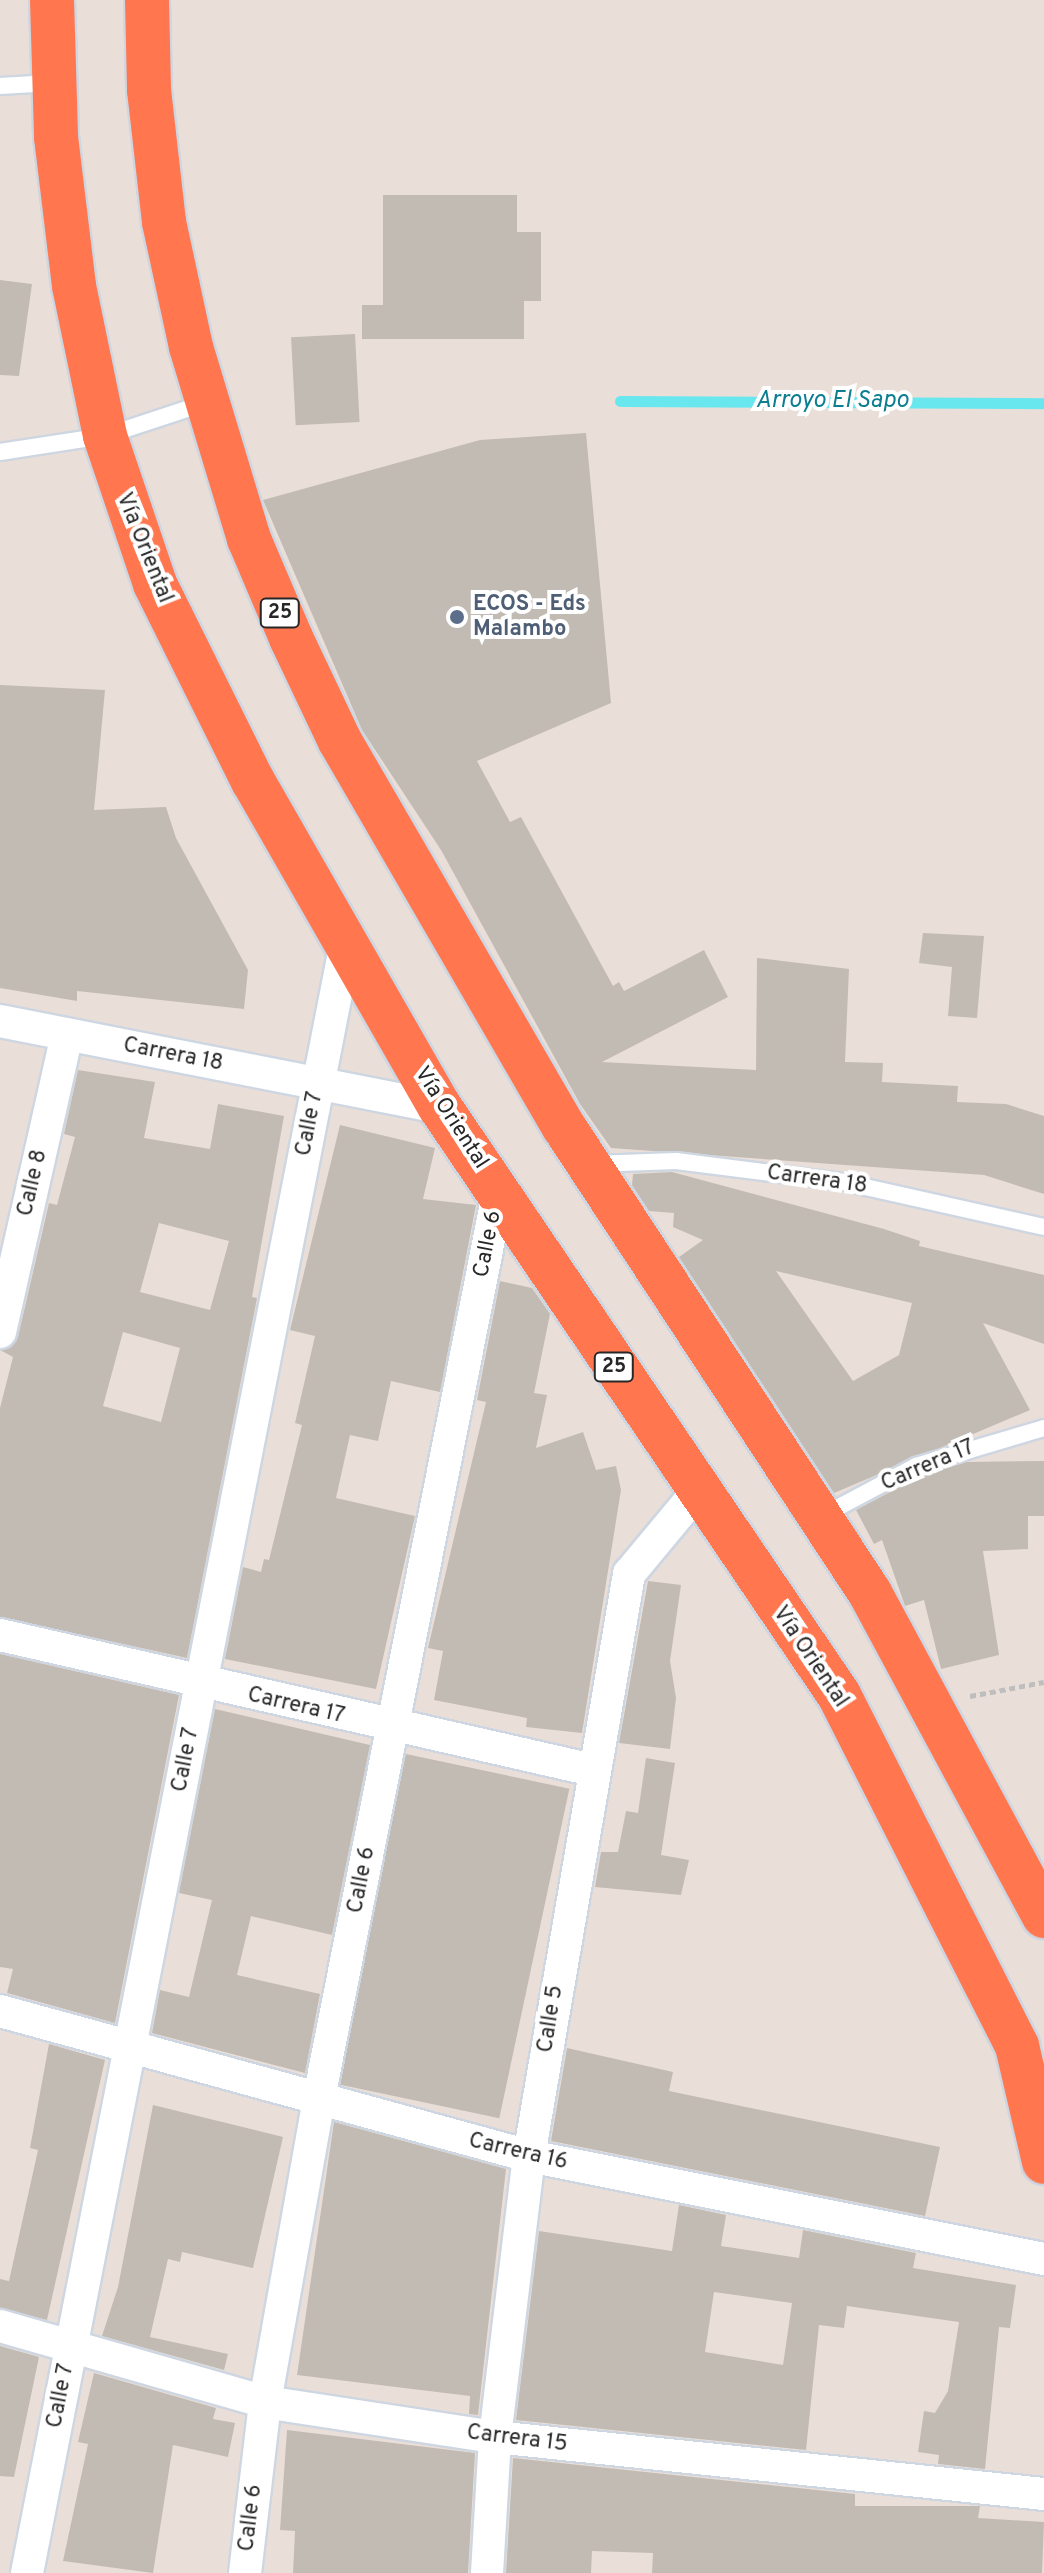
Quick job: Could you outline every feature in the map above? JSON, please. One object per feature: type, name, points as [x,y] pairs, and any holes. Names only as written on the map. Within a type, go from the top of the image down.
[{"type":"highway","name":"Vía Oriental","points":[[52,0],[52,83],[74,286],[105,436],[155,584],[253,781],[345,947],[440,1107],[499,1189],[697,1492],[839,1695],[1017,2046],[1044,2162]]},
{"type":"highway","name":"25","points":[[147,0],[149,90],[164,222],[207,403],[249,539],[340,741],[587,1164],[817,1518],[870,1593],[1044,1916]]},
{"type":"street","name":"Calle 7","points":[[27,2573],[345,947]]},
{"type":"street","name":"Carrera 18","points":[[0,1021],[440,1107]]},
{"type":"street","name":"Calle 8","points":[[0,1332],[67,1034]]},
{"type":"street","name":"Calle 6","points":[[245,2573],[265,2402],[318,2103],[499,1189]]},
{"type":"street","name":"Calle 5","points":[[487,2573],[495,2437],[529,2156],[629,1574],[697,1492]]},
{"type":"street","name":"Carrera 17","points":[[0,1635],[392,1728],[593,1770]]},
{"type":"street","name":"Carrera 16","points":[[0,2011],[318,2103],[529,2156],[1044,2259]]},
{"type":"street","name":"Carrera 15","points":[[0,2326],[265,2402],[495,2437],[1044,2494]]},
{"type":"lane","points":[[0,86],[52,83]]},
{"type":"lane","points":[[0,452],[105,436],[207,403]]},
{"type":"lane","name":"Carrera 18","points":[[587,1164],[676,1161],[843,1182],[1044,1227]]},
{"type":"lane","name":"Carrera 17","points":[[817,1518],[916,1466],[1044,1428]]},
{"type":"path","points":[[928,1704],[1044,1682]]},
{"type":"building","points":[[383,195],[517,195],[517,232],[541,232],[541,301],[524,301],[524,339],[362,339],[362,305],[383,305]]},
{"type":"building","points":[[0,280],[32,284],[19,376],[0,375]]},
{"type":"building","points":[[355,334],[360,422],[296,425],[291,337]]},
{"type":"building","points":[[586,433],[611,703],[477,761],[510,822],[521,817],[613,986],[619,982],[624,991],[704,950],[728,997],[602,1062],[756,1070],[757,958],[849,969],[845,1062],[883,1063],[882,1082],[958,1086],[957,1102],[1006,1104],[1044,1116],[1044,1194],[984,1175],[611,1148],[580,1104],[441,850],[362,730],[263,500],[480,440]]},
{"type":"building","points":[[0,685],[105,690],[94,810],[166,807],[176,838],[248,970],[244,1009],[77,991],[77,1001],[0,988]]},
{"type":"building","points":[[923,933],[984,936],[977,1018],[948,1016],[952,967],[919,963]]},
{"type":"building","points":[[78,1070],[155,1082],[144,1138],[210,1149],[218,1104],[284,1116],[252,1297],[257,1298],[187,1658],[0,1617],[0,1408],[13,1357],[0,1350],[18,1337],[49,1203],[57,1205],[75,1137],[64,1134]],"holes":[[[159,1223],[229,1241],[210,1310],[140,1292]],[[123,1332],[180,1348],[161,1422],[103,1406]]]},
{"type":"building","points":[[340,1125],[435,1148],[423,1199],[476,1205],[440,1392],[391,1381],[378,1441],[350,1435],[336,1498],[415,1516],[376,1689],[225,1659],[243,1567],[261,1572],[264,1559],[269,1560],[302,1425],[295,1423],[315,1336],[290,1330]]},
{"type":"building","points":[[672,1172],[884,1229],[920,1241],[919,1246],[1044,1275],[1044,1344],[983,1323],[1030,1410],[834,1493],[679,1257],[703,1240],[673,1227],[674,1213],[649,1211],[632,1185],[633,1174]],"holes":[[[776,1271],[912,1303],[899,1355],[853,1381]]]},
{"type":"building","points":[[500,1281],[532,1288],[550,1314],[534,1393],[547,1395],[536,1448],[583,1432],[596,1470],[616,1466],[621,1490],[582,1733],[526,1727],[527,1718],[434,1700],[443,1651],[428,1648],[486,1402],[477,1400]]},
{"type":"building","points":[[1044,1461],[1044,1516],[1028,1516],[1028,1549],[983,1551],[999,1655],[941,1669],[924,1600],[905,1606],[882,1540],[874,1544],[856,1510],[920,1476],[967,1462]]},
{"type":"building","points":[[648,1581],[681,1585],[670,1661],[676,1698],[670,1749],[619,1743]]},
{"type":"building","points":[[0,1654],[179,1695],[115,2023],[7,1993],[13,1969],[0,1967]]},
{"type":"building","points":[[215,1709],[370,1745],[332,1935],[251,1916],[237,1975],[320,1994],[305,2073],[152,2033],[160,1990],[189,1997],[212,1900],[179,1893]]},
{"type":"building","points":[[406,1754],[569,1789],[499,2118],[336,2084]]},
{"type":"building","points":[[646,1758],[675,1763],[661,1855],[689,1860],[681,1895],[595,1887],[601,1852],[618,1852],[626,1811],[638,1813]]},
{"type":"building","points":[[49,2044],[105,2060],[47,2320],[0,2308],[0,2279],[9,2281],[38,2150],[30,2148]]},
{"type":"building","points":[[567,2048],[673,2072],[669,2091],[940,2147],[925,2216],[551,2141]]},
{"type":"building","points":[[153,2105],[283,2137],[253,2268],[182,2252],[180,2262],[168,2259],[150,2337],[228,2354],[224,2370],[102,2336],[118,2287]]},
{"type":"building","points":[[334,2122],[506,2169],[478,2415],[469,2414],[470,2396],[297,2375]]},
{"type":"building","points":[[679,2205],[726,2215],[721,2246],[799,2258],[803,2230],[916,2253],[913,2268],[1016,2285],[1010,2328],[999,2327],[985,2469],[938,2464],[939,2455],[918,2452],[924,2411],[935,2413],[948,2391],[959,2322],[847,2306],[844,2328],[819,2325],[806,2450],[516,2420],[539,2231],[672,2251]],"holes":[[[714,2292],[792,2303],[783,2365],[705,2352]]]},
{"type":"building","points":[[0,2346],[39,2357],[14,2477],[0,2476]]},
{"type":"building","points":[[94,2373],[216,2408],[213,2419],[235,2423],[228,2457],[173,2445],[153,2573],[63,2561],[88,2444],[78,2442]]},
{"type":"building","points":[[287,2430],[475,2453],[468,2573],[293,2573],[295,2531],[280,2530]]},
{"type":"building","points":[[513,2458],[855,2494],[855,2506],[980,2506],[978,2518],[1044,2522],[1042,2573],[652,2573],[653,2553],[592,2551],[591,2573],[506,2573]]},
{"type":"waterway","name":"Arroyo El Sapo","points":[[620,401],[1044,403]]},
{"type":"place","name":"ECOS - Eds Malambo","points":[[457,617]]}]
